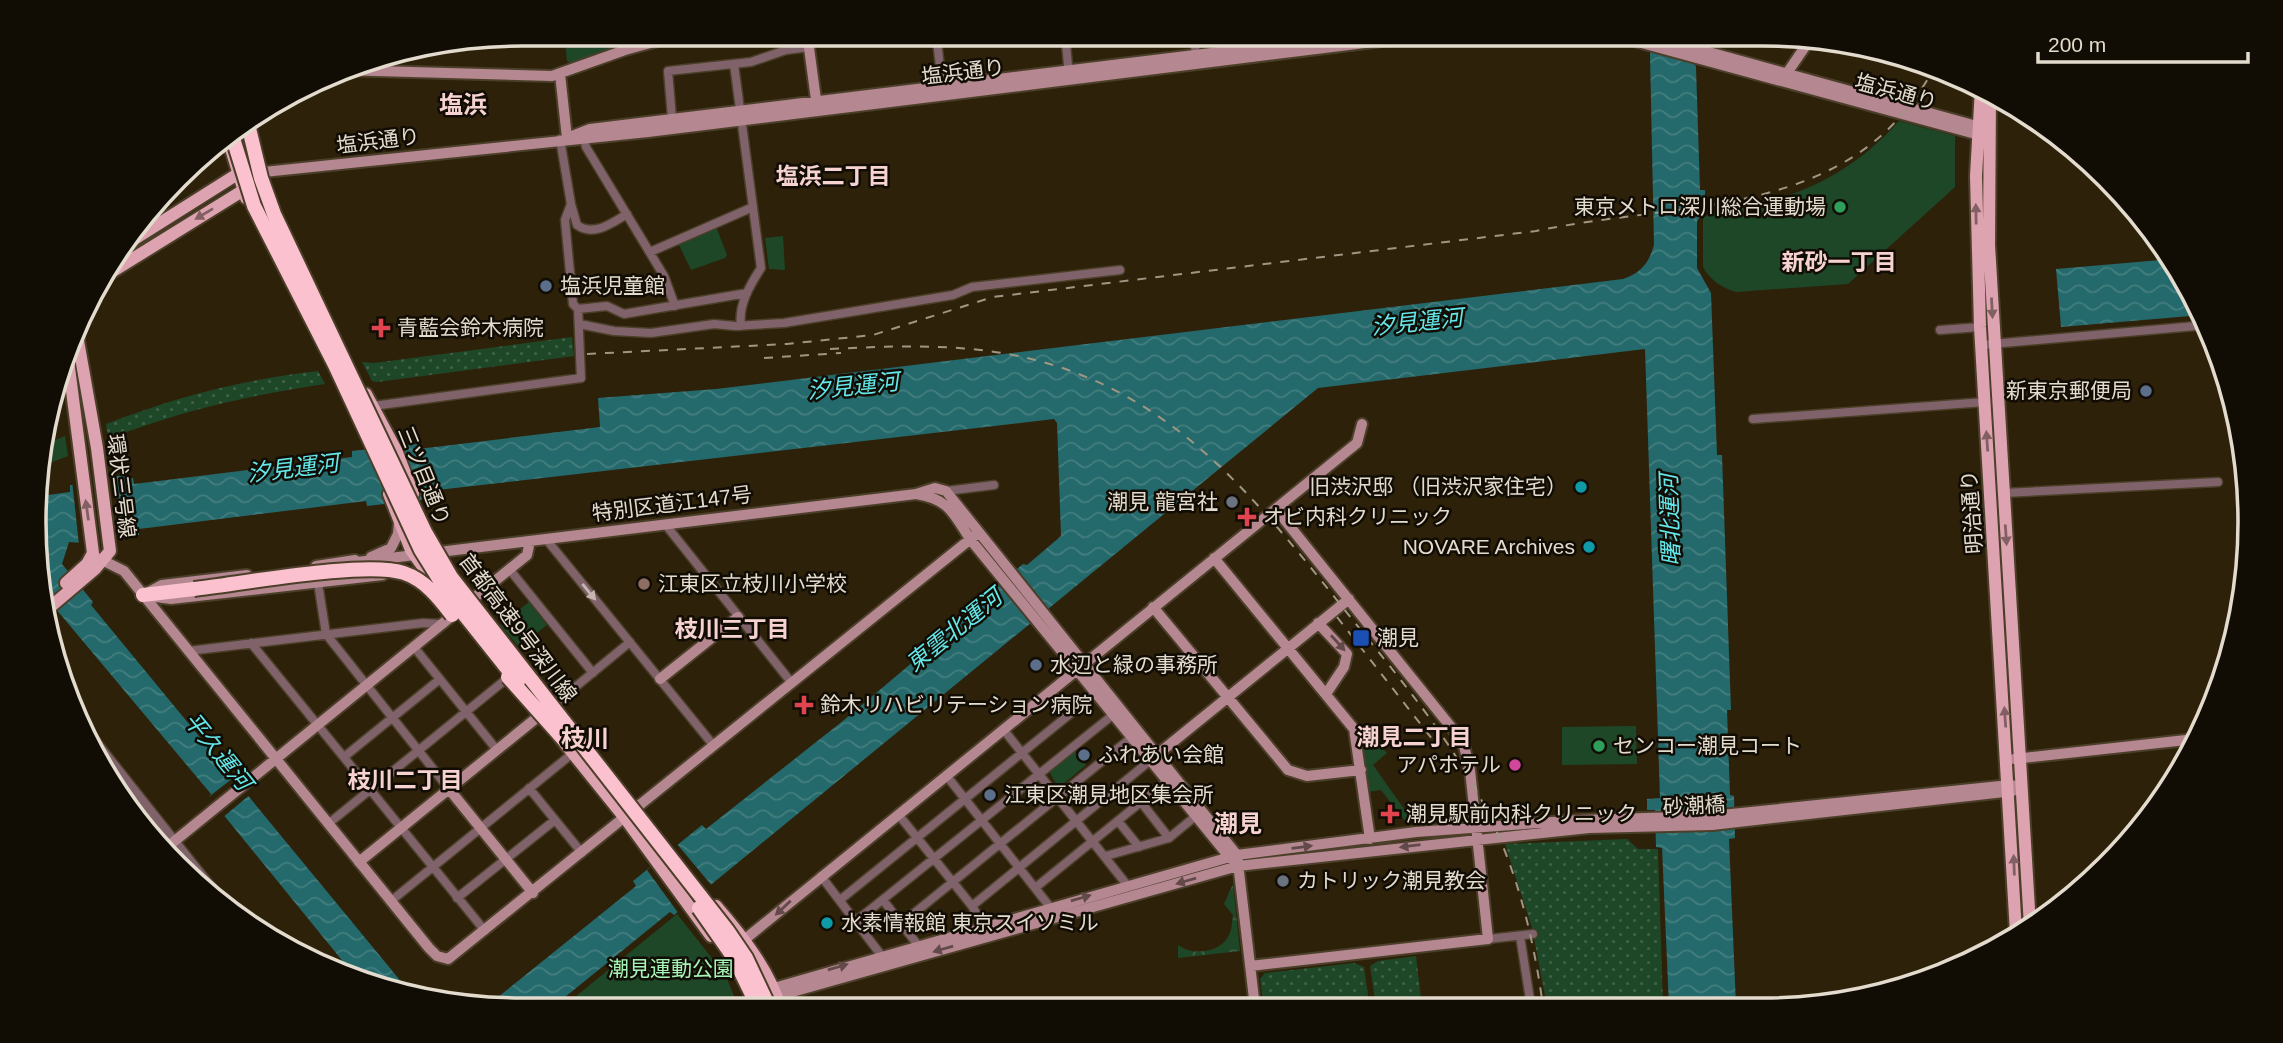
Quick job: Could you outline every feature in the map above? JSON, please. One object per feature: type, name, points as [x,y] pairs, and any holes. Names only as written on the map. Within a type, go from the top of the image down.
[{"type":"highway","name":"首都高速9号深川線","points":[[251,131],[261,178],[274,214],[425,532],[459,591],[727,930],[774,998]]},
{"type":"highway","points":[[243,136],[251,169],[277,236],[345,359]]},
{"type":"highway","name":"首都高速9号深川線","points":[[232,144],[254,206],[335,365],[421,550],[451,598],[710,923],[743,974],[750,998]]},
{"type":"highway","points":[[143,595],[359,570],[405,573],[437,596],[569,747]]},
{"type":"main road","name":"明治通り","points":[[1982,100],[1989,244],[1988,344],[1984,402],[2014,759]]},
{"type":"main road","name":"明治通り","points":[[1988,103],[1976,195],[1980,327],[1988,344],[2004,494],[2017,923]]},
{"type":"main road","name":"三ツ目通り","points":[[251,130],[262,176],[292,250],[402,463],[434,555],[462,608],[510,676],[546,711],[569,747],[668,851],[744,940],[774,998]]},
{"type":"main road","name":"三ツ目通り","points":[[231,145],[236,175],[242,191],[335,363],[370,437],[398,522],[417,561],[462,608],[630,814],[654,862],[730,963],[748,998]]},
{"type":"main road","points":[[143,234],[236,175]]},
{"type":"main road","points":[[119,267],[262,176]]},
{"type":"main road","name":"環状三号線","points":[[53,599],[77,579],[96,553],[110,551],[101,475],[79,346]]},
{"type":"main road","name":"環状三号線","points":[[69,374],[96,553]]},
{"type":"main road","points":[[71,395],[77,399],[88,393]]},
{"type":"main road","points":[[74,412],[84,407],[91,409]]},
{"type":"main road","name":"明治通り","points":[[2014,788],[2029,915]]},
{"type":"street","points":[[369,71],[552,76],[640,46]]},
{"type":"street","points":[[937,46],[942,90]]},
{"type":"street","points":[[1066,46],[1069,74]]},
{"type":"street","points":[[1195,46],[1196,59]]},
{"type":"street","name":"塩浜通り","points":[[583,134],[1285,46]]},
{"type":"street","name":"塩浜通り","points":[[1671,46],[1983,131]]},
{"type":"street","points":[[672,118],[668,71],[734,64],[762,59],[786,50],[810,47],[816,106]]},
{"type":"street","points":[[1784,77],[1804,48]]},
{"type":"street","points":[[734,64],[761,268],[747,293],[740,317],[741,326]]},
{"type":"street","points":[[561,74],[564,138],[571,204],[577,225],[583,229],[599,229],[628,214]]},
{"type":"street","name":"塩浜通り","points":[[236,175],[262,176],[276,172],[564,138],[672,118],[741,115]]},
{"type":"street","points":[[583,134],[664,275],[675,306]]},
{"type":"street","points":[[373,406],[580,380],[578,309],[573,304],[565,234],[565,220],[571,204]]},
{"type":"street","points":[[650,252],[753,208]]},
{"type":"street","points":[[579,324],[614,331],[651,333],[714,324],[741,326],[802,321],[901,301],[953,295],[972,287],[1120,270]]},
{"type":"street","points":[[578,309],[607,306],[624,314],[747,293]]},
{"type":"street","points":[[1988,344],[2195,326]]},
{"type":"street","points":[[1940,330],[1980,327]]},
{"type":"street","points":[[1753,419],[1984,402]]},
{"type":"street","points":[[744,940],[1357,443],[1361,437],[1362,424]]},
{"type":"street","points":[[2004,494],[2218,482]]},
{"type":"street","points":[[946,491],[993,485]]},
{"type":"street","name":"特別区道江147号","points":[[143,595],[171,599],[382,575],[434,555],[916,494],[935,488],[946,491],[974,536]]},
{"type":"street","name":"特別区道江147号","points":[[916,494],[944,502],[1080,666]]},
{"type":"street","points":[[1276,509],[1463,742],[1477,832],[1488,939]]},
{"type":"street","name":"特別区道江147号","points":[[316,566],[386,552],[396,541],[398,522]]},
{"type":"street","points":[[665,524],[791,682]]},
{"type":"street","points":[[96,553],[124,571],[429,948],[443,959],[456,955],[974,536]]},
{"type":"street","points":[[546,539],[714,746]]},
{"type":"street","points":[[171,843],[510,570],[527,555],[530,541]]},
{"type":"street","points":[[1214,558],[1356,734],[1370,839]]},
{"type":"street","name":"特別区道江147号","points":[[143,595],[162,585],[316,566],[417,561]]},
{"type":"street","points":[[510,570],[593,673]]},
{"type":"street","points":[[318,583],[326,634],[365,687],[533,893]]},
{"type":"street","points":[[972,906],[1349,599]]},
{"type":"street","points":[[1153,607],[1282,765],[1294,773],[1315,775],[1361,770]]},
{"type":"street","points":[[660,679],[738,617]]},
{"type":"street","points":[[188,651],[423,623],[443,624]]},
{"type":"street","points":[[1318,623],[1347,654],[1344,667],[1325,694]]},
{"type":"street","points":[[359,862],[630,642]]},
{"type":"street","points":[[251,643],[485,931]]},
{"type":"street","points":[[414,647],[498,750]]},
{"type":"street","points":[[1080,666],[1096,693],[1132,737],[1155,757],[1168,780],[1235,859]]},
{"type":"street","points":[[1080,666],[1235,859],[1254,998]]},
{"type":"street","points":[[328,824],[510,676]]},
{"type":"street","points":[[344,757],[440,679]]},
{"type":"street","points":[[840,900],[1096,693]]},
{"type":"street","points":[[856,921],[1114,714]]},
{"type":"street","points":[[1003,729],[1106,856],[1127,886]]},
{"type":"street","points":[[902,923],[1132,737]]},
{"type":"street","points":[[2014,759],[2184,740]]},
{"type":"street","points":[[391,901],[528,788],[569,747]]},
{"type":"street","points":[[105,752],[176,839],[180,849],[194,867]]},
{"type":"street","points":[[946,775],[1050,907]]},
{"type":"street","points":[[1035,888],[1168,780]]},
{"type":"street","points":[[528,788],[582,853]]},
{"type":"street","name":"砂潮橋","points":[[1477,832],[1590,828],[1744,817],[2014,788]]},
{"type":"street","points":[[1141,802],[1169,838]]},
{"type":"street","points":[[898,814],[972,906],[987,930]]},
{"type":"street","points":[[1106,856],[1169,838],[1198,816]]},
{"type":"street","points":[[457,898],[555,820]]},
{"type":"street","points":[[1118,821],[1139,847]]},
{"type":"street","points":[[781,998],[1050,907],[1235,859],[1370,839],[1477,832]]},
{"type":"street","points":[[780,998],[881,955],[918,944],[987,930],[1235,859],[1477,832]]},
{"type":"street","points":[[821,876],[881,955]]},
{"type":"street","points":[[883,900],[918,944]]},
{"type":"street","points":[[1250,966],[1534,934]]},
{"type":"street","points":[[1520,936],[1530,998]]},
{"type":"green space","points":[[565,46],[615,47],[570,63],[567,61]]},
{"type":"green space","name":"東京メトロ深川総合運動場","points":[[1899,121],[1955,136],[1955,187],[1848,284],[1736,292],[1721,286],[1709,276],[1703,267],[1703,218],[1717,212],[1786,196],[1818,183],[1862,156]]},
{"type":"green space","points":[[713,227],[717,229],[727,255],[691,270],[678,243]]},
{"type":"green space","points":[[783,236],[785,270],[769,269],[765,238]]},
{"type":"green space","points":[[572,337],[574,356],[377,382],[372,381],[362,362],[374,363]]},
{"type":"green space","points":[[318,371],[325,384],[215,405],[108,439],[106,424],[158,405],[237,384]]},
{"type":"green space","points":[[65,436],[68,456],[50,463],[50,459],[53,441]]},
{"type":"green space","points":[[529,602],[547,625],[519,647],[500,625]]},
{"type":"green space","name":"センコー潮見コート","points":[[1636,726],[1637,764],[1562,765],[1562,727]]},
{"type":"green space","points":[[1368,733],[1387,753],[1373,765],[1412,820],[1406,822],[1381,790],[1367,792],[1360,740]]},
{"type":"green space","points":[[1074,750],[1086,765],[1062,785],[1056,784],[1049,771]]},
{"type":"green space","points":[[1627,839],[1638,849],[1658,849],[1663,998],[1545,998],[1532,928],[1505,844]]},
{"type":"green space","points":[[1233,884],[1240,951],[1178,958],[1178,945],[1190,951],[1205,951],[1218,947],[1228,937],[1233,915],[1224,904]]},
{"type":"green space","name":"潮見運動公園","points":[[677,914],[726,976],[735,998],[574,998]]},
{"type":"green space","points":[[1416,956],[1421,998],[1375,998],[1370,966],[1378,961]]},
{"type":"green space","points":[[1354,963],[1364,967],[1368,998],[1263,998],[1260,979],[1265,973]]},
{"type":"water","points":[[1651,46],[1689,46],[1696,67],[1700,190],[1705,190],[1705,211],[1697,221],[1697,268],[1711,293],[1717,455],[1722,455],[1731,710],[1727,710],[1730,795],[1734,796],[1735,838],[1729,839],[1736,998],[1669,998],[1662,848],[1656,847],[1655,810],[1647,810],[1647,799],[1660,798],[1645,349],[1318,388],[674,915],[670,912],[564,998],[499,997],[636,886],[633,881],[702,825],[706,829],[844,720],[996,592],[994,588],[1061,536],[1057,423],[1054,419],[429,491],[429,499],[367,506],[366,501],[139,529],[139,535],[83,543],[69,542],[62,564],[93,602],[91,605],[401,982],[344,963],[209,797],[211,794],[54,606],[47,553],[47,494],[70,492],[70,485],[74,485],[74,481],[127,475],[127,479],[133,478],[134,484],[352,457],[352,451],[417,444],[418,449],[600,427],[598,398],[716,389],[1623,279],[1635,274],[1643,266],[1654,245]]},
{"type":"water","points":[[2159,260],[2190,316],[2061,327],[2056,269]]},
{"type":"pier","points":[[114,475],[122,540],[79,545],[72,480]]},
{"type":"pier","points":[[237,775],[252,793],[222,818],[206,799]]},
{"type":"pier","points":[[677,844],[713,887],[679,914],[647,870]]},
{"type":"railway","points":[[587,354],[787,344],[873,335],[993,297],[1536,231],[1705,206],[1760,195],[1812,178],[1859,153],[1901,116],[1928,76]]},
{"type":"railway","points":[[830,349],[950,348],[1009,354],[1039,361],[1114,390],[1155,414],[1194,443],[1263,511],[1294,548],[1411,693],[1462,765],[1490,817],[1517,886],[1530,933],[1542,998]]},
{"type":"railway","points":[[764,358],[841,353]]},
{"type":"railway","points":[[1337,617],[1436,744]]},
{"type":"place","name":"東京メトロ深川総合運動場","points":[[1840,207]]},
{"type":"place","name":"塩浜児童館","points":[[546,286]]},
{"type":"place","name":"青藍会鈴木病院","points":[[381,328]]},
{"type":"place","name":"新東京郵便局","points":[[2146,391]]},
{"type":"place","name":"旧渋沢邸 （旧渋沢家住宅）","points":[[1581,487]]},
{"type":"place","name":"潮見 龍宮社","points":[[1232,502]]},
{"type":"place","name":"オビ内科クリニック","points":[[1247,517]]},
{"type":"place","name":"NOVARE Archives","points":[[1589,547]]},
{"type":"place","name":"江東区立枝川小学校","points":[[644,584]]},
{"type":"place","name":"潮見","points":[[1361,638]]},
{"type":"place","name":"水辺と緑の事務所","points":[[1036,665]]},
{"type":"place","name":"鈴木リハビリテーション病院","points":[[804,705]]},
{"type":"place","name":"センコー潮見コート","points":[[1599,746]]},
{"type":"place","name":"ふれあい会館","points":[[1084,755]]},
{"type":"place","name":"アパホテル","points":[[1515,765]]},
{"type":"place","name":"江東区潮見地区集会所","points":[[990,795]]},
{"type":"place","name":"潮見駅前内科クリニック","points":[[1390,814]]},
{"type":"place","name":"カトリック潮見教会","points":[[1283,881]]},
{"type":"place","name":"水素情報館 東京スイソミル","points":[[827,923]]},
{"type":"district","name":"塩浜","points":[[463,105]]},
{"type":"district","name":"塩浜二丁目","points":[[833,176]]},
{"type":"district","name":"新砂一丁目","points":[[1839,262]]},
{"type":"district","name":"枝川三丁目","points":[[732,629]]},
{"type":"district","name":"潮見二丁目","points":[[1414,737]]},
{"type":"district","name":"枝川","points":[[585,739]]},
{"type":"district","name":"枝川二丁目","points":[[405,780]]},
{"type":"district","name":"潮見","points":[[1238,824]]},
{"type":"water label","name":"汐見運河","points":[[1417,322]]},
{"type":"water label","name":"汐見運河","points":[[853,386]]},
{"type":"water label","name":"汐見運河","points":[[293,468]]},
{"type":"water label","name":"曙北運河","points":[[1670,520]]},
{"type":"water label","name":"東雲北運河","points":[[954,630]]},
{"type":"water label","name":"平久運河","points":[[218,751]]}]
